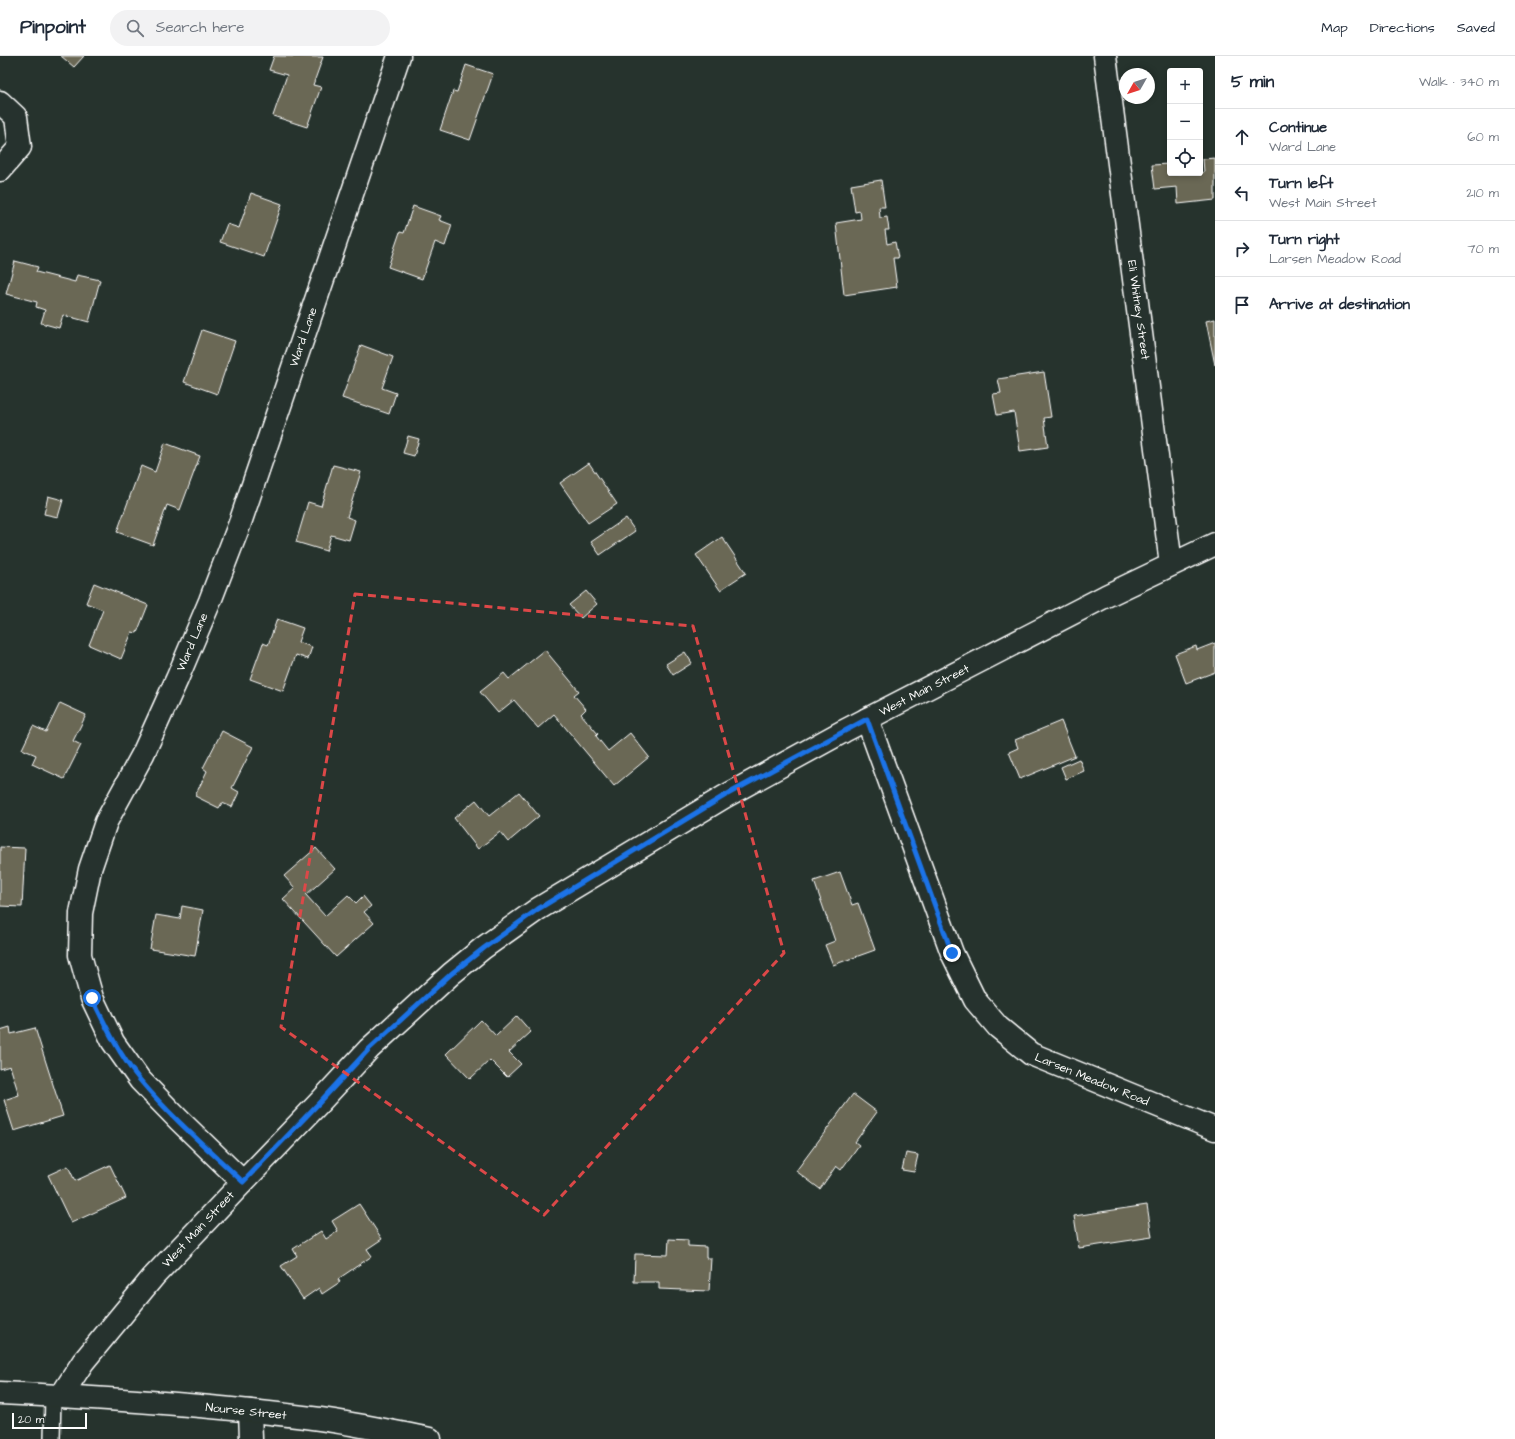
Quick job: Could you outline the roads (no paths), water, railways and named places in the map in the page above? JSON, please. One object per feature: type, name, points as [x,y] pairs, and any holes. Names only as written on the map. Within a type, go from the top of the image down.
[{"type":"street","name":"Ward Lane","points":[[243,1182],[140,1080],[113,1042],[92,998],[80,955],[81,913],[90,869],[106,822],[143,754],[177,679],[210,601],[240,523],[399,56]]},
{"type":"street","name":"Eli Whitney Street","points":[[1105,56],[1171,564]]},
{"type":"street","points":[[0,102],[16,118],[20,147],[0,170]]},
{"type":"street","name":"West Main Street","points":[[57,1396],[154,1276],[369,1049],[451,974],[484,948],[538,909],[724,796],[867,719],[1106,596],[1215,544]]},
{"type":"street","name":"Larsen Meadow Road","points":[[867,719],[952,953],[975,1000],[998,1027],[1031,1054],[1215,1129]]},
{"type":"street","points":[[0,1393],[57,1396]]},
{"type":"street","name":"Nourse Street","points":[[57,1396],[152,1402],[320,1419],[430,1439]]},
{"type":"street","points":[[250,1411],[252,1439]]},
{"type":"lane","points":[[52,1439],[57,1396]]}]
